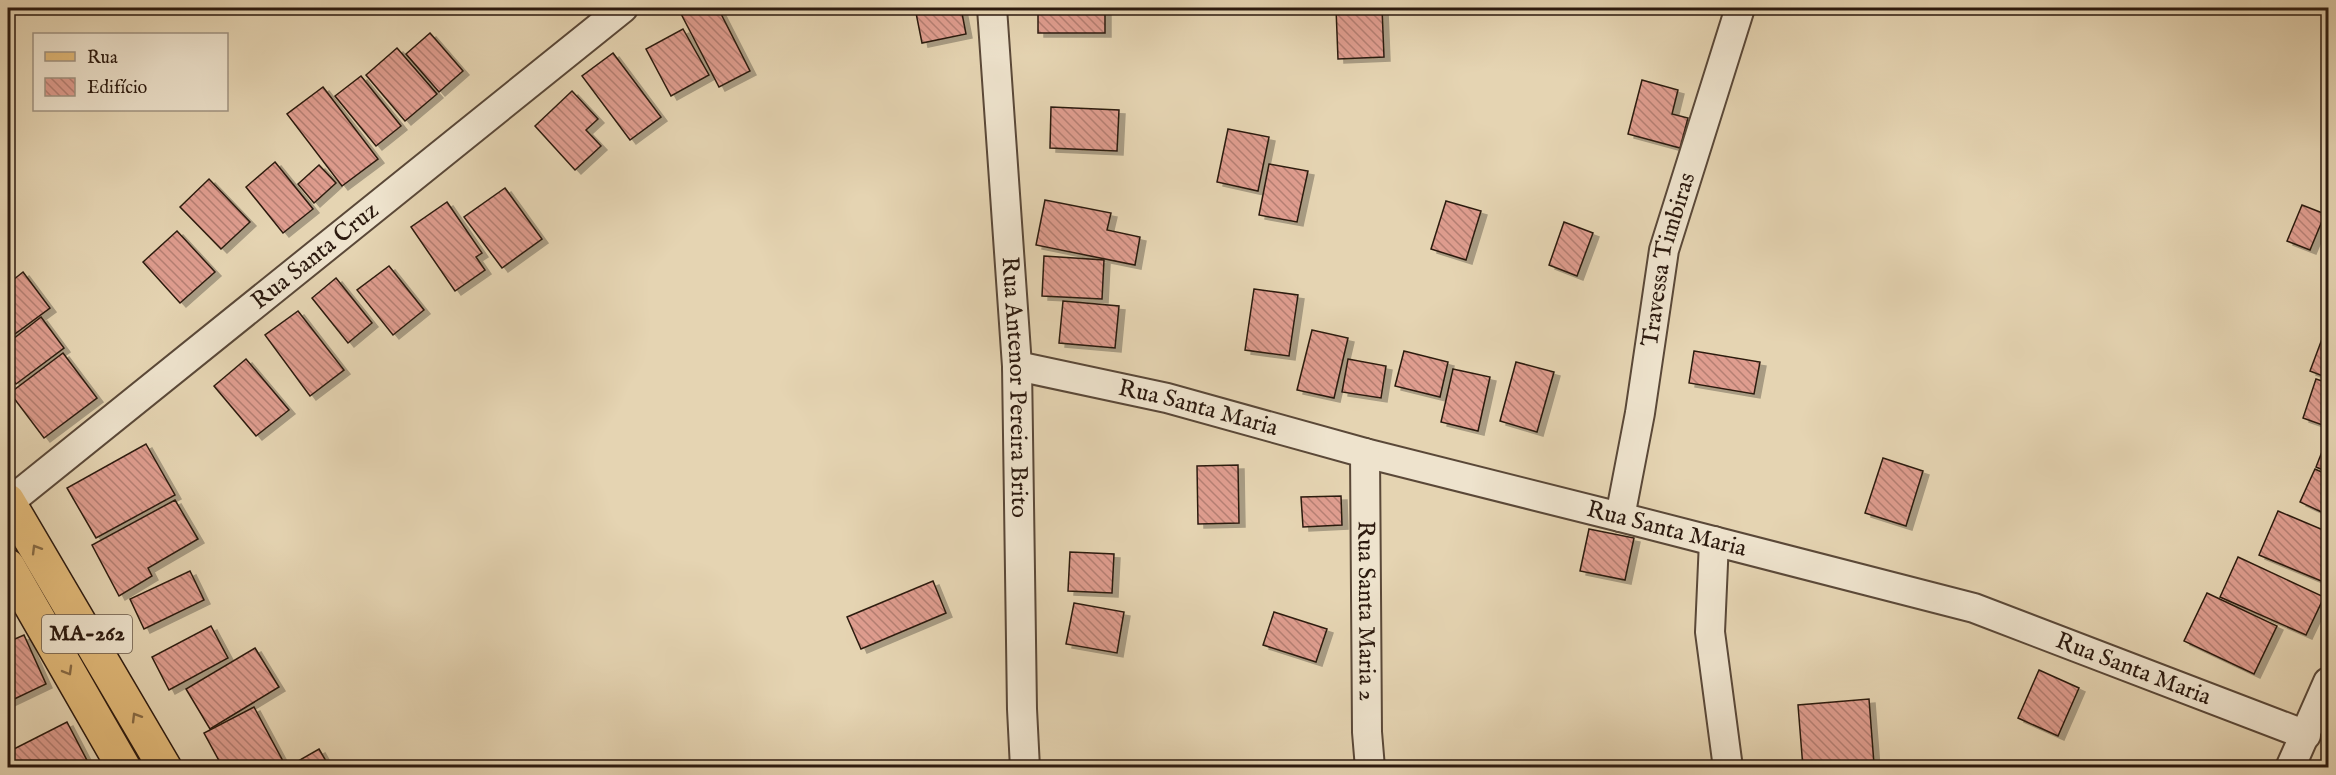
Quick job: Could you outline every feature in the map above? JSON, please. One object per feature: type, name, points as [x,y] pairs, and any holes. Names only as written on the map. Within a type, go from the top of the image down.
[{"type":"main road","name":"MA-262","points":[[8,503],[165,768]]},
{"type":"main road","name":"MA-262","points":[[8,566],[124,768]]},
{"type":"street","name":"Rua Santa Cruz","points":[[8,503],[623,8]]},
{"type":"street","name":"Rua Antenor Pereira Brito","points":[[992,8],[1017,366],[1022,709],[1025,768]]},
{"type":"street","name":"Travessa Timbiras","points":[[1620,517],[1640,412],[1664,250],[1740,8]]},
{"type":"street","name":"Rua Santa Maria","points":[[1017,366],[1167,398],[1365,453],[1974,609],[2306,735]]},
{"type":"street","name":"Rua Santa Maria 2","points":[[1365,453],[1367,732],[1370,768]]},
{"type":"street","points":[[1714,541],[1710,632],[1728,768]]},
{"type":"street","points":[[2290,768],[2328,682]]},
{"type":"building","points":[[678,8],[718,8],[750,71],[719,87]]},
{"type":"building","points":[[915,8],[961,8],[966,34],[922,43]]},
{"type":"building","points":[[1038,8],[1105,8],[1105,33],[1038,33]]},
{"type":"building","points":[[1336,8],[1382,8],[1384,57],[1338,59]]},
{"type":"building","points":[[683,29],[709,75],[671,96],[646,49]]},
{"type":"building","points":[[430,33],[463,71],[439,92],[406,54]]},
{"type":"building","points":[[397,48],[437,94],[405,121],[366,75]]},
{"type":"building","points":[[613,53],[661,117],[630,140],[582,76]]},
{"type":"building","points":[[361,76],[401,126],[376,146],[335,96]]},
{"type":"building","points":[[1642,80],[1678,90],[1672,114],[1688,118],[1680,148],[1628,134]]},
{"type":"building","points":[[323,87],[378,159],[342,186],[287,114]]},
{"type":"building","points":[[572,91],[598,119],[586,130],[601,146],[575,170],[535,126]]},
{"type":"building","points":[[1051,107],[1119,110],[1117,151],[1050,148]]},
{"type":"building","points":[[1228,129],[1269,137],[1258,191],[1217,182]]},
{"type":"building","points":[[275,162],[313,209],[283,233],[246,187]]},
{"type":"building","points":[[1269,164],[1308,171],[1297,222],[1259,215]]},
{"type":"building","points":[[319,165],[336,183],[314,203],[298,184]]},
{"type":"building","points":[[209,179],[250,222],[221,249],[180,207]]},
{"type":"building","points":[[505,188],[542,239],[502,268],[464,217]]},
{"type":"building","points":[[1045,200],[1111,213],[1107,230],[1140,237],[1135,265],[1036,245]]},
{"type":"building","points":[[1446,201],[1481,211],[1466,260],[1431,249]]},
{"type":"building","points":[[447,202],[482,253],[476,257],[485,270],[455,291],[411,227]]},
{"type":"building","points":[[2302,205],[2325,214],[2310,250],[2287,241]]},
{"type":"building","points":[[1564,222],[1593,233],[1577,276],[1549,265]]},
{"type":"building","points":[[177,231],[215,272],[180,303],[143,262]]},
{"type":"building","points":[[1044,256],[1104,260],[1102,299],[1042,296]]},
{"type":"building","points":[[389,266],[424,310],[393,335],[357,290]]},
{"type":"building","points":[[23,272],[50,308],[8,339],[8,284]]},
{"type":"building","points":[[336,278],[372,323],[348,343],[312,298]]},
{"type":"building","points":[[1254,289],[1298,295],[1289,356],[1245,350]]},
{"type":"building","points":[[1063,301],[1119,306],[1115,348],[1059,343]]},
{"type":"building","points":[[298,311],[344,370],[310,396],[265,335]]},
{"type":"building","points":[[41,317],[64,348],[16,384],[8,373],[8,343]]},
{"type":"building","points":[[1312,330],[1348,338],[1334,398],[1297,390]]},
{"type":"building","points":[[2322,339],[2328,341],[2328,378],[2310,371]]},
{"type":"building","points":[[1404,351],[1448,362],[1440,397],[1395,386]]},
{"type":"building","points":[[1694,351],[1760,362],[1754,394],[1689,383]]},
{"type":"building","points":[[63,353],[97,398],[44,438],[10,393]]},
{"type":"building","points":[[246,359],[289,410],[256,436],[214,386]]},
{"type":"building","points":[[1348,359],[1386,366],[1381,398],[1342,392]]},
{"type":"building","points":[[1516,362],[1554,372],[1537,432],[1500,421]]},
{"type":"building","points":[[1453,369],[1490,377],[1478,431],[1441,422]]},
{"type":"building","points":[[2316,379],[2328,383],[2328,427],[2303,418]]},
{"type":"building","points":[[2328,439],[2328,472],[2316,467]]},
{"type":"building","points":[[146,444],[175,495],[96,538],[67,488]]},
{"type":"building","points":[[1883,458],[1923,471],[1906,526],[1865,513]]},
{"type":"building","points":[[1238,465],[1239,523],[1198,524],[1197,466]]},
{"type":"building","points":[[2315,469],[2328,475],[2328,515],[2300,502]]},
{"type":"building","points":[[1341,496],[1342,525],[1303,527],[1301,497]]},
{"type":"building","points":[[175,500],[198,539],[148,568],[152,576],[119,596],[92,545]]},
{"type":"building","points":[[2278,511],[2328,532],[2326,583],[2259,555]]},
{"type":"building","points":[[1589,529],[1634,538],[1625,580],[1580,571]]},
{"type":"building","points":[[1070,552],[1114,554],[1112,593],[1068,591]]},
{"type":"building","points":[[2238,557],[2324,597],[2306,635],[2220,597]]},
{"type":"building","points":[[190,571],[204,600],[144,629],[130,599]]},
{"type":"building","points":[[933,581],[946,613],[861,649],[847,617]]},
{"type":"building","points":[[2207,593],[2277,626],[2254,674],[2184,641]]},
{"type":"building","points":[[1074,603],[1124,612],[1117,653],[1066,644]]},
{"type":"building","points":[[1274,612],[1327,629],[1316,662],[1263,645]]},
{"type":"building","points":[[211,626],[228,658],[169,690],[152,657]]},
{"type":"building","points":[[24,635],[46,684],[8,702],[8,642]]},
{"type":"building","points":[[255,648],[279,687],[210,729],[186,689]]},
{"type":"building","points":[[2039,670],[2079,688],[2058,736],[2018,718]]},
{"type":"building","points":[[1869,699],[1874,764],[1803,768],[1798,705]]},
{"type":"building","points":[[254,707],[284,763],[275,768],[223,768],[204,733]]},
{"type":"building","points":[[67,722],[91,768],[8,768],[8,752]]},
{"type":"building","points":[[319,749],[330,768],[286,768]]}]
